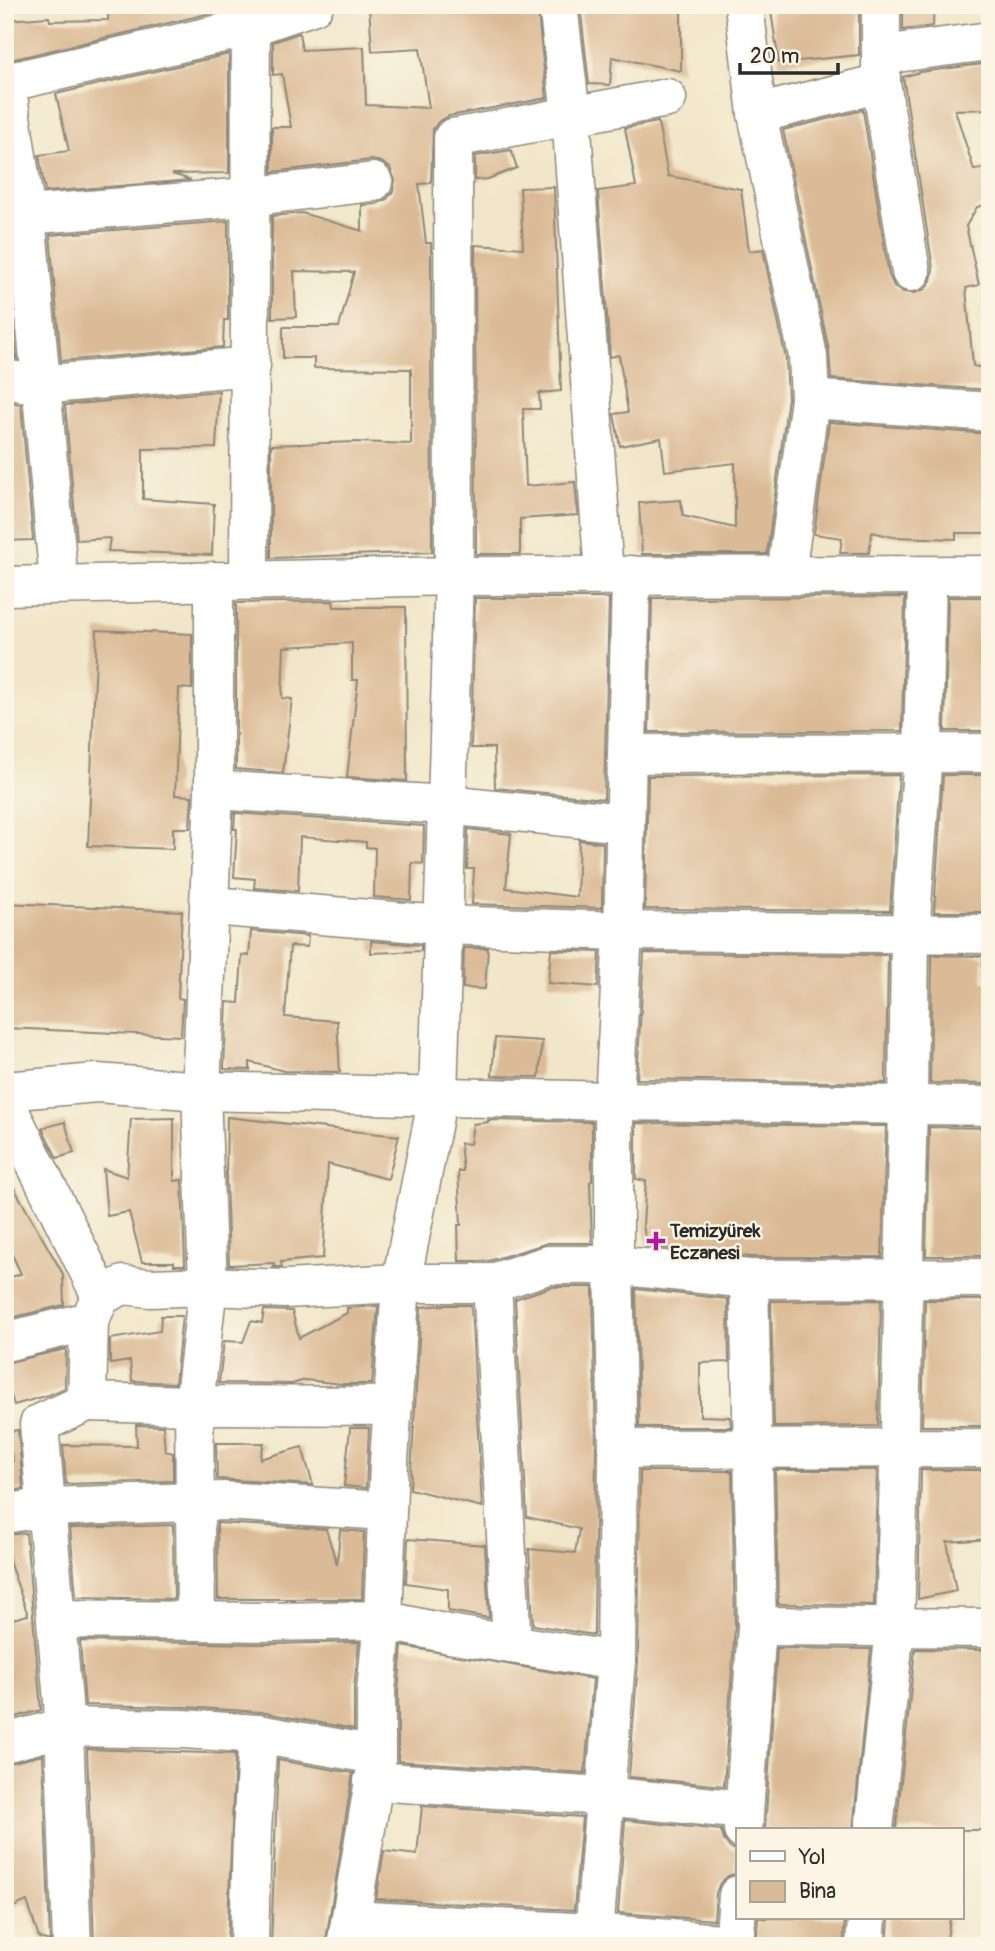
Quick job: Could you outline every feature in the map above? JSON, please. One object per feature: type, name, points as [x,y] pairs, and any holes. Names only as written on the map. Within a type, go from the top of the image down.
[{"type":"street","points":[[60,584],[23,382],[26,215],[6,83],[250,16],[314,5]]},
{"type":"street","points":[[558,5],[617,575],[628,754],[623,931],[614,1101],[618,1449],[616,1661],[593,1940]]},
{"type":"street","points":[[744,5],[758,114],[808,356],[810,399],[786,575]]},
{"type":"street","points":[[881,5],[881,69],[911,272]]},
{"type":"street","points":[[196,1621],[194,1405],[208,1286],[201,1091],[214,790],[251,366],[248,197],[250,16]]},
{"type":"street","points":[[758,114],[881,69],[990,41]]},
{"type":"street","points":[[667,98],[453,138],[454,576],[438,1096],[401,1283],[383,1620],[376,1691],[375,1768],[349,1933],[734,1945],[736,1920]]},
{"type":"street","points":[[26,215],[248,197],[373,181]]},
{"type":"street","points":[[23,382],[251,366]]},
{"type":"street","points":[[810,399],[990,412]]},
{"type":"street","points":[[5,586],[454,576],[990,575]]},
{"type":"street","points":[[874,1828],[895,1628],[910,934],[923,754],[927,576]]},
{"type":"street","points":[[628,754],[990,753]]},
{"type":"street","points":[[214,790],[446,806],[624,823]]},
{"type":"street","points":[[211,906],[442,925],[623,931],[990,934]]},
{"type":"street","points":[[5,1091],[97,1083],[201,1091],[614,1101],[990,1106]]},
{"type":"street","points":[[5,1102],[95,1308],[87,1402]]},
{"type":"street","points":[[5,1342],[95,1308],[123,1285],[150,1289],[208,1286],[285,1289],[401,1283],[492,1283],[548,1265],[614,1265],[749,1279],[990,1278]]},
{"type":"street","points":[[5,1742],[64,1727],[184,1729],[258,1734],[375,1768],[603,1796],[743,1820],[757,1626],[749,1279]]},
{"type":"street","points":[[492,1283],[512,1644]]},
{"type":"street","points":[[72,1946],[64,1727],[39,1424],[87,1402],[393,1406]]},
{"type":"street","points":[[618,1449],[990,1448]]},
{"type":"street","points":[[5,1514],[46,1507],[223,1501],[387,1511]]},
{"type":"street","points":[[56,1619],[270,1622],[383,1620],[449,1634],[616,1661]]},
{"type":"street","points":[[757,1626],[990,1628]]},
{"type":"street","points":[[249,1946],[258,1734]]},
{"type":"street","points":[[865,1946],[867,1920]]},
{"type":"building","points":[[109,5],[229,5],[229,9],[10,60],[7,20],[49,17],[50,21],[108,20]]},
{"type":"building","points":[[369,5],[537,5],[547,98],[449,116],[439,121],[433,129],[431,183],[419,184],[426,243],[431,243],[432,552],[271,558],[271,445],[356,442],[411,444],[411,369],[314,368],[314,358],[283,358],[283,327],[339,327],[354,272],[294,271],[296,317],[272,318],[272,216],[302,213],[362,231],[362,205],[376,204],[387,199],[393,191],[395,180],[390,168],[371,160],[272,172],[272,127],[291,127],[282,74],[273,75],[273,42],[299,33],[302,50],[364,47],[366,105],[429,108],[420,48],[372,51]]},
{"type":"building","points":[[580,5],[681,5],[681,71],[612,57],[610,85],[589,84]]},
{"type":"building","points":[[770,5],[859,5],[859,55],[779,63]]},
{"type":"building","points":[[903,5],[934,5],[933,26],[903,30]]},
{"type":"building","points":[[229,54],[229,173],[172,174],[191,180],[45,192],[39,155],[69,151],[56,94]]},
{"type":"building","points":[[990,63],[990,109],[955,110],[974,170],[990,167],[990,203],[977,207],[966,226],[979,285],[966,288],[973,366],[990,369],[990,390],[831,379],[829,351],[783,130],[863,110],[889,275],[894,286],[903,292],[915,293],[925,289],[931,280],[933,269],[903,77],[920,72]]},
{"type":"building","points":[[658,122],[668,176],[741,189],[749,251],[763,249],[786,359],[788,398],[767,554],[642,554],[639,503],[681,500],[683,516],[735,528],[735,463],[665,471],[661,438],[620,446],[614,414],[628,412],[619,355],[610,357],[598,191],[636,186],[625,128]]},
{"type":"building","points":[[511,150],[517,168],[488,179],[475,180],[475,156]]},
{"type":"building","points":[[554,187],[561,391],[539,393],[540,409],[523,409],[526,486],[575,482],[578,515],[520,519],[520,554],[476,554],[475,245],[523,248],[520,188]]},
{"type":"building","points":[[228,221],[228,320],[224,320],[223,347],[61,361],[50,235]]},
{"type":"building","points":[[13,318],[17,359],[15,354],[5,355],[5,319]]},
{"type":"building","points":[[219,391],[216,448],[143,449],[143,499],[214,504],[212,555],[108,551],[110,538],[77,540],[65,405]]},
{"type":"building","points":[[9,402],[21,404],[33,540],[5,541],[5,491],[9,491],[5,438]]},
{"type":"building","points":[[829,422],[990,434],[990,533],[956,533],[956,539],[893,537],[872,532],[869,553],[840,553],[842,538],[814,534]]},
{"type":"building","points":[[905,597],[902,731],[649,732],[652,598]]},
{"type":"building","points":[[948,597],[988,597],[988,617],[983,617],[985,672],[990,672],[990,731],[945,731]]},
{"type":"building","points":[[475,598],[609,598],[604,799],[495,788],[494,748],[471,748]]},
{"type":"building","points":[[333,601],[334,607],[406,607],[407,781],[347,777],[358,680],[352,680],[352,643],[284,647],[282,698],[292,699],[283,773],[236,769],[236,603]]},
{"type":"building","points":[[97,630],[192,634],[192,689],[179,688],[175,795],[192,796],[190,828],[173,828],[173,849],[88,846]]},
{"type":"building","points":[[899,775],[890,911],[645,909],[648,776]]},
{"type":"building","points":[[943,775],[984,775],[985,876],[990,877],[990,912],[934,912]]},
{"type":"building","points":[[235,813],[424,826],[423,864],[412,863],[411,900],[374,897],[375,848],[366,847],[366,842],[300,837],[298,891],[254,888],[255,879],[234,877],[237,829],[234,829]]},
{"type":"building","points":[[468,829],[511,834],[506,888],[577,897],[579,840],[603,843],[602,908],[472,904],[474,869],[467,869]]},
{"type":"building","points":[[5,903],[182,911],[178,998],[183,999],[181,1036],[5,1028]]},
{"type":"building","points":[[251,931],[308,936],[307,947],[290,946],[285,1017],[337,1021],[340,1072],[284,1071],[250,1062],[250,1070],[224,1069],[227,1002],[239,1003],[242,955],[249,956]]},
{"type":"building","points":[[371,941],[421,945],[421,951],[371,953]]},
{"type":"building","points":[[464,948],[488,948],[485,989],[463,988]]},
{"type":"building","points":[[551,950],[600,952],[598,987],[548,983]]},
{"type":"building","points":[[644,953],[888,955],[886,1083],[637,1079]]},
{"type":"building","points":[[932,955],[983,956],[982,982],[990,982],[990,1084],[930,1083]]},
{"type":"building","points":[[495,1038],[542,1041],[539,1077],[492,1076]]},
{"type":"building","points":[[227,1117],[399,1136],[388,1179],[328,1164],[323,1258],[281,1262],[282,1267],[273,1267],[274,1263],[229,1265]]},
{"type":"building","points":[[174,1118],[174,1181],[182,1180],[185,1265],[174,1265],[174,1262],[142,1262],[129,1212],[107,1216],[103,1169],[127,1177],[131,1119]]},
{"type":"building","points":[[488,1120],[592,1122],[592,1243],[548,1243],[489,1261],[459,1261],[458,1225],[461,1225],[458,1171],[463,1171],[460,1143],[470,1144],[473,1124]]},
{"type":"building","points":[[65,1122],[74,1153],[57,1158],[42,1128]]},
{"type":"building","points":[[636,1123],[886,1126],[882,1257],[750,1257],[647,1246],[643,1225],[646,1181],[636,1179]]},
{"type":"building","points":[[929,1127],[990,1128],[990,1256],[926,1256]]},
{"type":"building","points":[[5,1172],[63,1274],[64,1305],[11,1318],[5,1306],[5,1279],[21,1274],[5,1239]]},
{"type":"building","points":[[551,1287],[593,1287],[596,1449],[594,1635],[533,1625],[529,1549],[575,1553],[579,1529],[527,1517],[515,1299]]},
{"type":"building","points":[[636,1289],[728,1299],[729,1362],[700,1363],[700,1416],[730,1417],[731,1427],[639,1427]]},
{"type":"building","points":[[881,1300],[878,1426],[774,1427],[771,1301]]},
{"type":"building","points":[[925,1300],[990,1300],[990,1426],[922,1426]]},
{"type":"building","points":[[471,1305],[482,1507],[410,1489],[421,1307]]},
{"type":"building","points":[[378,1306],[372,1384],[305,1380],[292,1384],[219,1383],[224,1341],[243,1342],[251,1321],[262,1323],[264,1310],[292,1311],[299,1338],[347,1313],[347,1308]]},
{"type":"building","points":[[161,1316],[182,1316],[175,1383],[132,1381],[130,1361],[110,1364],[110,1339],[160,1331]]},
{"type":"building","points":[[66,1349],[65,1388],[14,1405],[5,1375],[5,1363]]},
{"type":"building","points":[[136,1425],[163,1426],[165,1451],[173,1453],[173,1481],[66,1484],[63,1445],[137,1446]]},
{"type":"building","points":[[350,1428],[369,1428],[366,1488],[344,1486]]},
{"type":"building","points":[[18,1430],[23,1489],[5,1492],[5,1463],[13,1461],[6,1432]]},
{"type":"building","points":[[216,1443],[264,1443],[260,1459],[302,1447],[313,1485],[217,1479]]},
{"type":"building","points":[[775,1470],[877,1470],[874,1605],[778,1604]]},
{"type":"building","points":[[921,1470],[990,1470],[990,1539],[947,1542],[956,1591],[918,1599]]},
{"type":"building","points":[[640,1471],[732,1471],[735,1626],[724,1786],[629,1777],[638,1661]]},
{"type":"building","points":[[217,1523],[326,1529],[337,1565],[340,1530],[364,1532],[362,1599],[218,1599]]},
{"type":"building","points":[[173,1525],[174,1599],[76,1597],[70,1528]]},
{"type":"building","points":[[26,1533],[41,1710],[5,1720],[5,1621],[28,1615],[10,1564],[5,1535]]},
{"type":"building","points":[[408,1539],[485,1545],[489,1618],[448,1611],[448,1589],[406,1583]]},
{"type":"building","points":[[80,1641],[270,1644],[359,1642],[354,1689],[354,1729],[260,1712],[85,1705]]},
{"type":"building","points":[[402,1646],[593,1679],[585,1773],[398,1761],[398,1692]]},
{"type":"building","points":[[777,1648],[871,1649],[853,1828],[765,1828]]},
{"type":"building","points":[[915,1649],[990,1650],[990,1774],[982,1830],[896,1828]]},
{"type":"building","points":[[87,1749],[235,1754],[227,1946],[94,1946]]},
{"type":"building","points":[[43,1755],[50,1941],[39,1938],[27,1901],[13,1907],[5,1890],[5,1764]]},
{"type":"building","points":[[278,1760],[353,1773],[325,1946],[271,1946]]},
{"type":"building","points":[[422,1806],[582,1817],[574,1910],[376,1899],[384,1851],[417,1855]]},
{"type":"building","points":[[625,1820],[721,1830],[730,1848],[736,1850],[735,1874],[720,1883],[716,1893],[714,1920],[618,1913]]},
{"type":"building","points":[[758,1920],[845,1920],[843,1946],[756,1946]]},
{"type":"building","points":[[889,1920],[950,1920],[946,1946],[887,1946]]},
{"type":"place","name":"Temizyürek Eczanesi","points":[[656,1241]]}]
